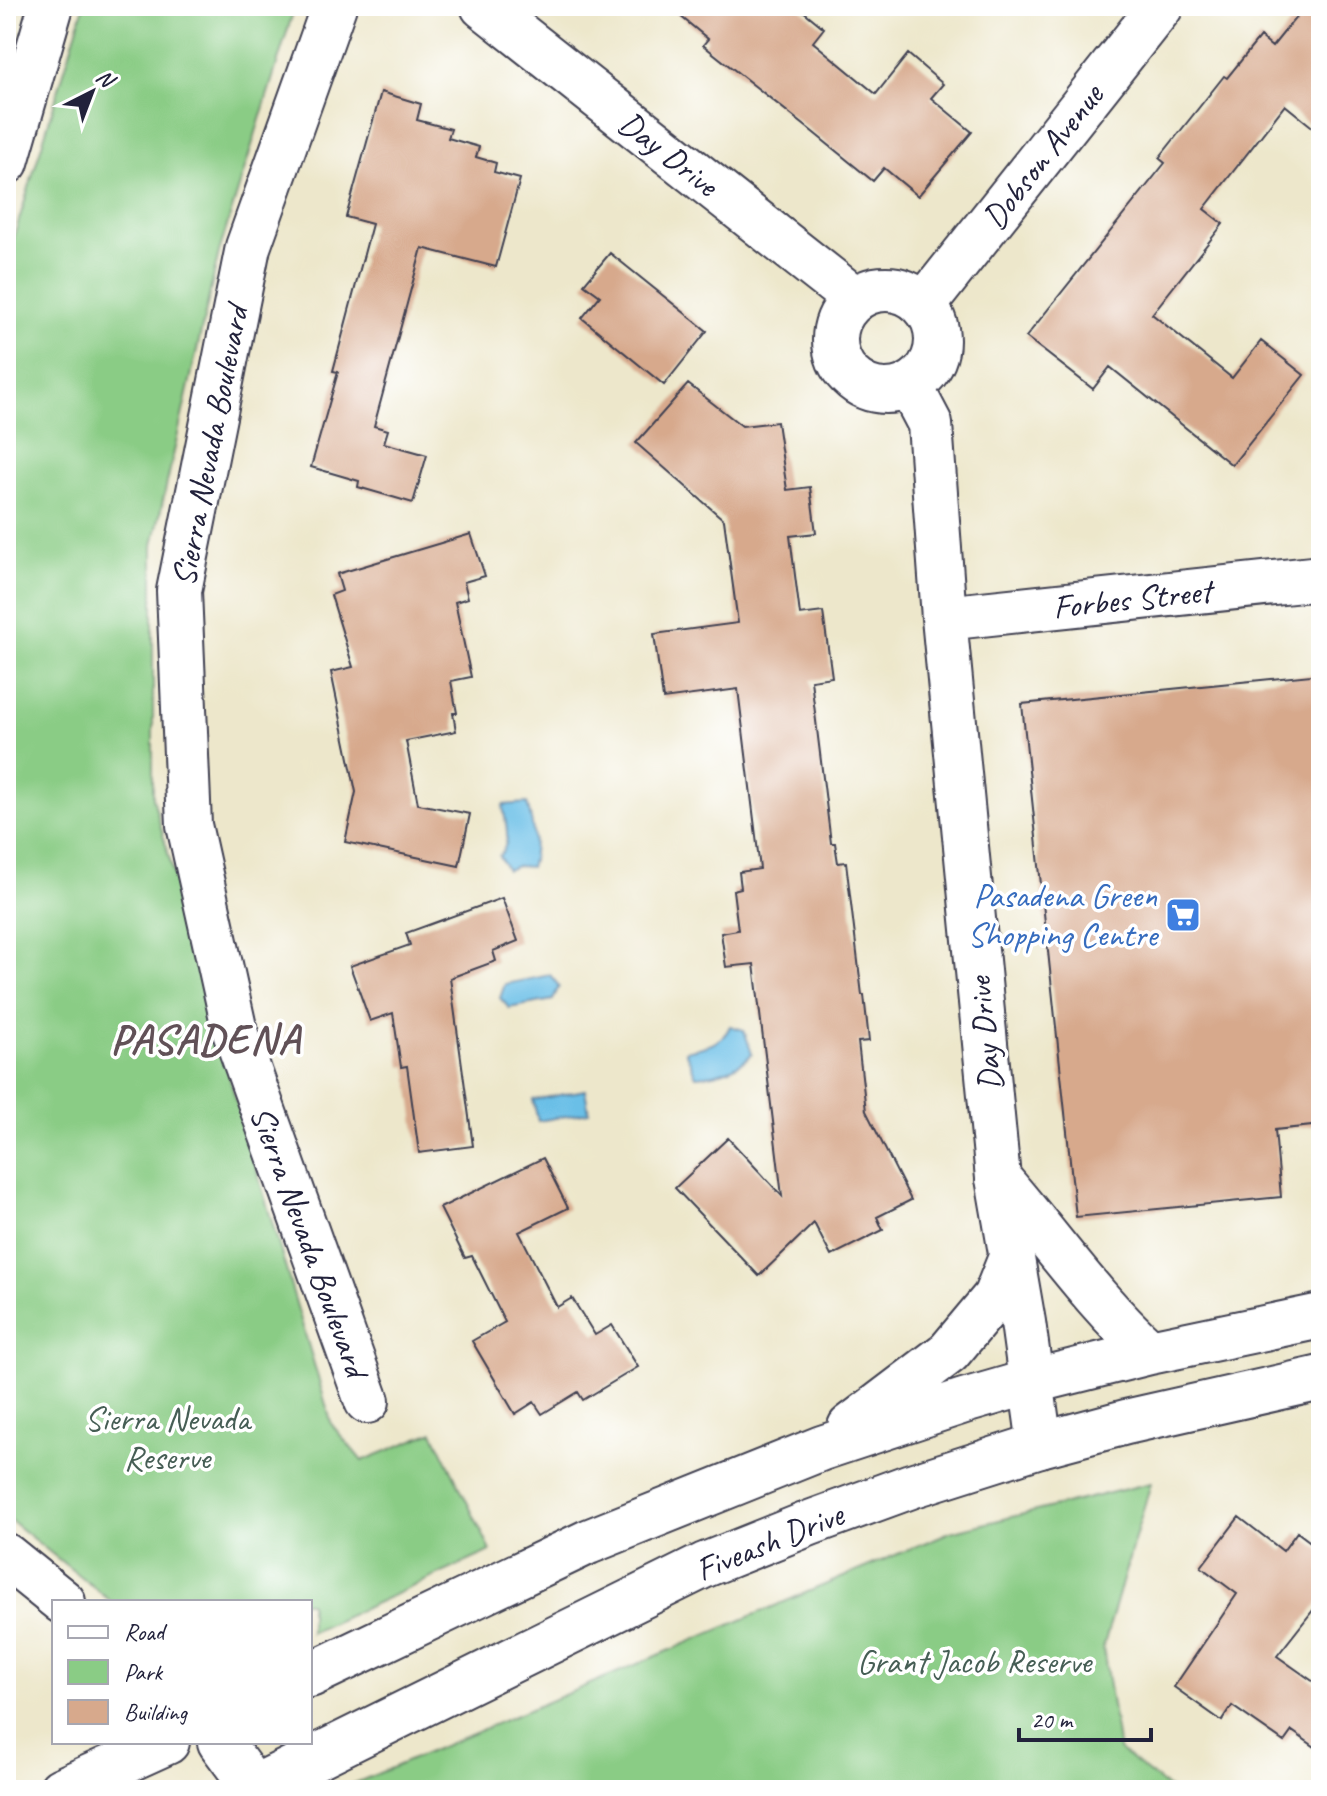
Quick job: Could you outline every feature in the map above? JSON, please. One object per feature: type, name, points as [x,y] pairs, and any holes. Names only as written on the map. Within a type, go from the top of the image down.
[{"type":"street","points":[[6,162],[51,6]]},
{"type":"street","name":"Sierra Nevada Boulevard","points":[[334,6],[248,247],[179,591],[189,825],[235,1032],[367,1401]]},
{"type":"street","name":"Day Drive","points":[[483,6],[855,299]]},
{"type":"street","name":"Dobson Avenue","points":[[924,305],[1161,6]]},
{"type":"street","points":[[898,290],[924,305],[937,333],[937,349],[923,376],[910,386],[894,391],[877,391],[847,375],[835,343],[836,327],[843,311],[855,299],[868,292],[898,290]]},
{"type":"street","name":"Day Drive","points":[[910,386],[930,424],[944,618],[998,1178],[1040,1445]]},
{"type":"street","name":"Forbes Street","points":[[944,618],[1321,578]]},
{"type":"street","points":[[998,1178],[1102,1305],[1150,1352]]},
{"type":"street","points":[[822,1448],[949,1352],[995,1297],[1012,1255]]},
{"type":"street","name":"Fiveash Drive","points":[[312,1674],[588,1542],[822,1448],[1030,1382],[1150,1352],[1321,1316]]},
{"type":"street","name":"Fiveash Drive","points":[[251,1789],[705,1565],[810,1523],[911,1486],[1040,1445],[1126,1422],[1321,1378]]},
{"type":"street","points":[[6,1556],[61,1600]]},
{"type":"street","points":[[61,1790],[163,1744]]},
{"type":"street","points":[[221,1744],[251,1789]]},
{"type":"green space","name":"Sierra Nevada Reserve","points":[[84,6],[295,6],[219,252],[153,545],[153,798],[225,1063],[332,1425],[362,1461],[433,1432],[491,1551],[312,1632],[312,1600],[110,1600],[6,1517],[6,263]]},
{"type":"green space","name":"Grant Jacob Reserve","points":[[1151,1483],[1103,1648],[1119,1750],[1171,1790],[339,1790],[950,1532]]},
{"type":"water","points":[[527,803],[533,835],[530,867],[516,866],[507,870],[499,856],[507,838],[503,805]]},
{"type":"water","points":[[550,975],[559,986],[553,1000],[509,1008],[500,998],[505,984]]},
{"type":"water","points":[[730,1026],[744,1030],[752,1054],[726,1070],[696,1076],[685,1051],[717,1041]]},
{"type":"water","points":[[585,1090],[589,1112],[538,1121],[533,1100]]},
{"type":"building","points":[[668,6],[797,6],[824,28],[813,42],[876,94],[908,54],[943,84],[931,98],[972,132],[918,196],[884,168],[873,181],[703,45],[708,39]]},
{"type":"building","points":[[1305,6],[1321,6],[1321,134],[1285,105],[1204,209],[1223,224],[1152,314],[1232,378],[1261,341],[1304,375],[1232,465],[1110,367],[1093,389],[1026,337],[1165,163],[1159,158],[1224,76],[1227,78],[1260,37],[1272,47]]},
{"type":"building","points":[[381,92],[421,104],[417,120],[451,129],[448,138],[479,147],[476,157],[496,163],[494,172],[520,179],[496,267],[422,248],[374,426],[388,430],[384,443],[427,455],[413,503],[358,487],[359,481],[311,467],[338,372],[333,371],[372,224],[346,217]]},
{"type":"building","points":[[610,253],[707,331],[664,385],[582,318],[600,296],[584,284]]},
{"type":"building","points":[[688,384],[742,426],[777,422],[787,490],[810,487],[816,533],[790,536],[800,615],[823,612],[832,677],[811,680],[831,843],[835,843],[838,863],[846,862],[864,995],[869,1041],[858,1042],[866,1111],[911,1200],[877,1217],[883,1230],[831,1256],[814,1223],[759,1276],[675,1188],[728,1138],[782,1196],[754,964],[726,967],[721,933],[738,930],[733,890],[741,888],[739,872],[760,869],[738,689],[663,699],[654,634],[738,623],[724,520],[636,443]]},
{"type":"building","points":[[471,534],[485,576],[464,582],[468,598],[455,602],[471,677],[451,681],[457,713],[453,713],[456,731],[406,741],[418,804],[470,814],[459,866],[345,842],[356,792],[331,672],[353,667],[331,595],[342,591],[337,574]]},
{"type":"building","name":"Pasadena Green Shopping Centre","points":[[1321,674],[1321,1125],[1275,1130],[1281,1197],[1076,1217],[1022,704]]},
{"type":"building","points":[[502,898],[518,941],[493,951],[496,961],[450,978],[473,1146],[419,1153],[407,1066],[401,1067],[393,1013],[370,1021],[350,966],[410,945],[406,933]]},
{"type":"building","points":[[543,1158],[568,1208],[519,1232],[557,1307],[572,1298],[595,1335],[612,1325],[638,1367],[583,1400],[578,1392],[542,1414],[534,1402],[515,1414],[472,1341],[505,1322],[472,1256],[465,1258],[440,1208]]},
{"type":"building","points":[[1239,1517],[1283,1551],[1297,1532],[1321,1550],[1321,1600],[1277,1656],[1321,1687],[1321,1751],[1292,1731],[1284,1742],[1232,1706],[1222,1721],[1174,1687],[1237,1594],[1201,1567]]},
{"type":"place","name":"Pasadena Green Shopping Centre","points":[[1183,915]]},
{"type":"district","name":"PASADENA","points":[[206,1038]]}]
